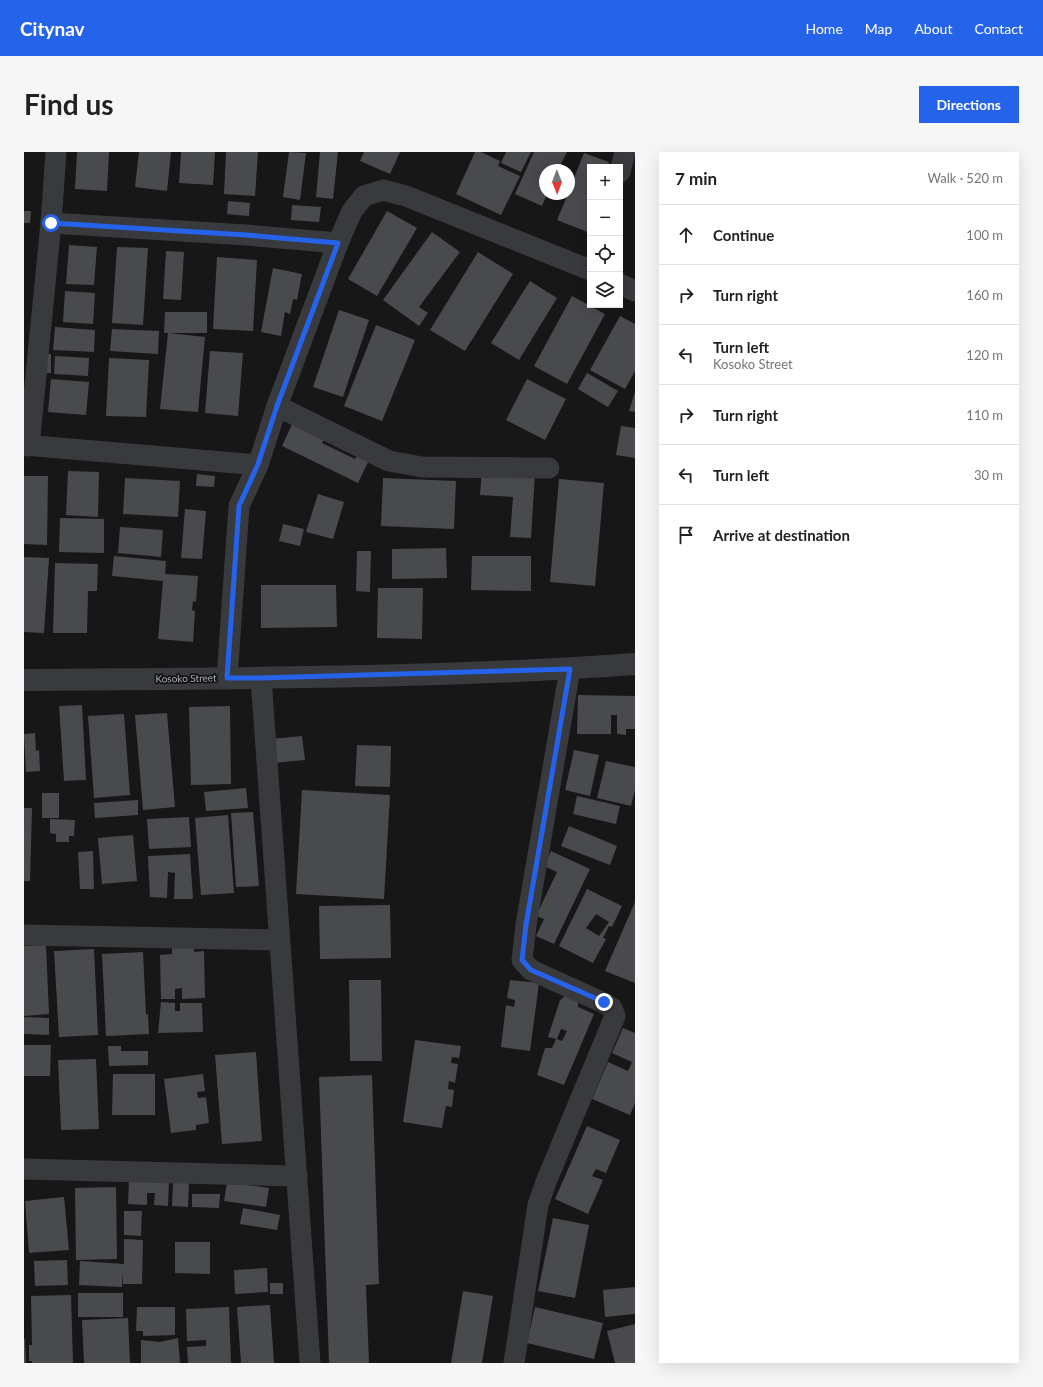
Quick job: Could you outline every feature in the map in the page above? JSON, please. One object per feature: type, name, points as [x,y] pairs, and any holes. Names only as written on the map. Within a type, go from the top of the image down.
[{"type":"street","points":[[56,152],[51,223],[27,445],[258,464]]},
{"type":"street","points":[[227,678],[239,506],[258,464],[277,406],[338,243],[352,211],[364,196],[383,190],[406,196],[587,269]]},
{"type":"street","points":[[51,223],[246,235],[338,243]]},
{"type":"street","points":[[623,285],[635,291]]},
{"type":"street","points":[[277,406],[389,461],[422,467],[549,468]]},
{"type":"street","name":"Kosoko Street","points":[[24,680],[261,678],[570,669],[635,664]]},
{"type":"street","points":[[514,1363],[538,1205],[546,1182],[615,1016],[612,1008],[604,1002],[531,970],[522,960],[526,925],[570,669]]},
{"type":"street","points":[[261,678],[310,1363]]},
{"type":"street","points":[[24,935],[279,940]]},
{"type":"street","points":[[24,1169],[297,1176]]},
{"type":"building","points":[[77,152],[109,152],[107,191],[75,189]]},
{"type":"building","points":[[139,152],[171,152],[167,191],[135,187]]},
{"type":"building","points":[[181,152],[215,152],[213,185],[179,183]]},
{"type":"building","points":[[226,152],[258,152],[255,196],[224,194]]},
{"type":"building","points":[[289,152],[306,153],[300,200],[283,197]]},
{"type":"building","points":[[320,152],[338,152],[333,199],[316,197]]},
{"type":"building","points":[[364,152],[400,152],[390,174],[360,161]]},
{"type":"building","points":[[475,152],[481,152],[500,161],[498,166],[520,176],[501,215],[456,194]]},
{"type":"building","points":[[506,152],[531,152],[521,172],[501,163]]},
{"type":"building","points":[[534,152],[567,152],[561,164],[539,164],[539,200],[544,200],[542,206],[515,194]]},
{"type":"building","points":[[584,153],[609,162],[608,164],[587,164],[587,232],[557,220],[565,200],[575,200],[575,175]]},
{"type":"building","points":[[228,201],[250,203],[249,216],[227,214]]},
{"type":"building","points":[[292,205],[321,207],[319,222],[291,220]]},
{"type":"building","points":[[24,211],[31,211],[30,223],[24,223]]},
{"type":"building","points":[[387,211],[417,228],[377,296],[348,279]]},
{"type":"building","points":[[432,232],[460,252],[419,307],[428,313],[419,326],[383,300]]},
{"type":"building","points":[[69,245],[97,247],[94,285],[66,284]]},
{"type":"building","points":[[117,247],[148,248],[143,325],[112,323]]},
{"type":"building","points":[[166,251],[184,252],[181,300],[163,299]]},
{"type":"building","points":[[478,252],[513,274],[465,351],[430,330]]},
{"type":"building","points":[[217,257],[257,260],[253,331],[213,329]]},
{"type":"building","points":[[273,268],[302,274],[297,300],[293,299],[290,314],[285,312],[281,336],[261,332]]},
{"type":"building","points":[[530,281],[557,298],[519,360],[491,343]]},
{"type":"building","points":[[65,291],[95,293],[93,324],[63,322]]},
{"type":"building","points":[[572,296],[587,304],[587,308],[594,308],[605,314],[567,384],[534,366]]},
{"type":"building","points":[[339,310],[369,320],[343,397],[313,387]]},
{"type":"building","points":[[165,312],[207,312],[207,333],[164,333]]},
{"type":"building","points":[[620,316],[635,324],[635,371],[625,389],[590,370]]},
{"type":"building","points":[[376,325],[415,340],[382,421],[344,406]]},
{"type":"building","points":[[55,327],[95,330],[94,352],[53,350]]},
{"type":"building","points":[[112,329],[159,331],[158,354],[110,351]]},
{"type":"building","points":[[168,333],[205,337],[198,412],[160,409]]},
{"type":"building","points":[[210,351],[243,353],[238,416],[205,413]]},
{"type":"building","points":[[39,354],[51,354],[51,373],[40,373]]},
{"type":"building","points":[[55,356],[89,358],[88,376],[54,374]]},
{"type":"building","points":[[109,358],[149,360],[146,417],[106,416]]},
{"type":"building","points":[[587,373],[618,391],[608,407],[578,389]]},
{"type":"building","points":[[51,379],[89,382],[86,415],[48,412]]},
{"type":"building","points":[[527,379],[566,399],[545,440],[506,420]]},
{"type":"building","points":[[635,392],[635,412],[629,411]]},
{"type":"building","points":[[293,422],[325,437],[322,443],[355,459],[359,452],[370,458],[358,483],[282,446]]},
{"type":"building","points":[[621,426],[635,428],[635,458],[616,455]]},
{"type":"building","points":[[482,469],[535,473],[531,538],[510,537],[513,497],[480,495]]},
{"type":"building","points":[[68,471],[99,472],[98,517],[66,515]]},
{"type":"building","points":[[197,474],[215,476],[214,487],[196,486]]},
{"type":"building","points":[[24,476],[48,476],[47,545],[24,544]]},
{"type":"building","points":[[125,478],[180,481],[178,517],[123,514]]},
{"type":"building","points":[[383,478],[456,481],[454,529],[381,526]]},
{"type":"building","points":[[559,479],[604,483],[595,586],[550,582]]},
{"type":"building","points":[[318,494],[344,502],[333,539],[306,532]]},
{"type":"building","points":[[185,509],[206,511],[202,559],[181,558]]},
{"type":"building","points":[[60,518],[104,519],[104,553],[59,552]]},
{"type":"building","points":[[283,524],[304,529],[300,546],[279,541]]},
{"type":"building","points":[[120,527],[163,530],[161,557],[118,553]]},
{"type":"building","points":[[446,548],[447,578],[392,579],[392,549]]},
{"type":"building","points":[[357,551],[371,551],[370,592],[356,591]]},
{"type":"building","points":[[114,556],[166,561],[165,574],[198,576],[196,602],[193,601],[192,610],[195,611],[193,642],[158,639],[163,581],[112,576]]},
{"type":"building","points":[[472,556],[531,556],[531,591],[471,590]]},
{"type":"building","points":[[24,557],[49,558],[44,633],[24,632]]},
{"type":"building","points":[[55,563],[98,564],[97,591],[88,591],[87,633],[53,633]]},
{"type":"building","points":[[261,585],[336,585],[337,627],[261,628]]},
{"type":"building","points":[[378,588],[423,588],[422,639],[377,638]]},
{"type":"building","points":[[578,695],[635,696],[635,729],[626,729],[626,735],[617,734],[617,715],[611,715],[611,734],[577,734]]},
{"type":"building","points":[[82,705],[86,780],[64,781],[59,706]]},
{"type":"building","points":[[230,706],[231,784],[191,785],[189,707]]},
{"type":"building","points":[[167,713],[175,807],[143,810],[135,715]]},
{"type":"building","points":[[124,714],[130,795],[94,798],[88,716]]},
{"type":"building","points":[[35,733],[36,751],[39,750],[40,771],[26,772],[24,734]]},
{"type":"building","points":[[302,736],[305,760],[273,763],[271,739]]},
{"type":"building","points":[[357,745],[391,746],[390,787],[355,786]]},
{"type":"building","points":[[574,750],[599,755],[590,796],[565,790]]},
{"type":"building","points":[[606,761],[635,767],[635,790],[631,806],[597,798]]},
{"type":"building","points":[[246,788],[248,808],[206,811],[204,792]]},
{"type":"building","points":[[302,790],[390,795],[384,899],[296,894]]},
{"type":"building","points":[[42,793],[59,793],[59,818],[42,818]]},
{"type":"building","points":[[577,796],[620,806],[616,824],[573,814]]},
{"type":"building","points":[[138,800],[138,815],[95,818],[94,803]]},
{"type":"building","points":[[24,808],[32,808],[30,881],[24,881]]},
{"type":"building","points":[[253,812],[259,886],[236,887],[231,813]]},
{"type":"building","points":[[228,815],[234,893],[201,895],[195,818]]},
{"type":"building","points":[[189,817],[191,847],[149,849],[147,819]]},
{"type":"building","points":[[50,819],[75,820],[74,836],[69,836],[69,842],[56,842],[56,834],[50,833]]},
{"type":"building","points":[[569,826],[617,846],[610,865],[561,846]]},
{"type":"building","points":[[133,835],[137,881],[102,884],[98,838]]},
{"type":"building","points":[[93,851],[94,889],[80,889],[78,852]]},
{"type":"building","points":[[551,851],[590,869],[554,944],[536,936],[544,919],[536,916],[557,872],[544,866]]},
{"type":"building","points":[[190,854],[193,899],[174,899],[175,873],[168,872],[167,898],[150,897],[148,856]]},
{"type":"building","points":[[587,889],[622,906],[612,927],[609,926],[603,938],[606,939],[593,963],[559,946]],"holes":[[[596,914],[609,922],[599,936],[586,928]]]},
{"type":"building","points":[[635,902],[635,983],[605,971]]},
{"type":"building","points":[[390,905],[391,958],[320,959],[319,906]]},
{"type":"building","points":[[172,943],[194,943],[194,952],[204,951],[205,998],[182,999],[182,988],[175,989],[175,999],[161,999],[160,955],[172,954]]},
{"type":"building","points":[[46,945],[49,1014],[24,1016],[24,946]]},
{"type":"building","points":[[94,949],[98,1035],[59,1037],[54,951]]},
{"type":"building","points":[[143,952],[146,1015],[148,1014],[149,1034],[106,1036],[102,954]]},
{"type":"building","points":[[349,980],[381,980],[382,1061],[350,1061]]},
{"type":"building","points":[[510,980],[539,983],[530,1051],[501,1047],[506,1005],[514,1007],[515,1000],[507,998]]},
{"type":"building","points":[[565,996],[578,1001],[578,1007],[594,1014],[564,1085],[537,1075],[545,1048],[552,1048],[556,1039],[548,1037],[560,1000]],"holes":[[[561,1029],[567,1031],[562,1041],[557,1039]]]},
{"type":"building","points":[[161,1002],[175,1003],[175,1011],[180,1011],[180,1003],[202,1003],[203,1032],[158,1033]]},
{"type":"building","points":[[24,1017],[49,1018],[49,1035],[24,1034]]},
{"type":"building","points":[[623,1028],[635,1033],[635,1103],[630,1115],[592,1099],[608,1062],[628,1071],[632,1062],[612,1053]]},
{"type":"building","points":[[415,1040],[461,1046],[459,1058],[452,1057],[451,1063],[458,1064],[455,1083],[449,1081],[448,1089],[454,1090],[452,1107],[446,1106],[442,1128],[403,1122]]},
{"type":"building","points":[[24,1045],[51,1045],[50,1076],[24,1076]]},
{"type":"building","points":[[108,1046],[121,1046],[121,1051],[148,1051],[148,1065],[109,1066]]},
{"type":"building","points":[[256,1052],[262,1141],[222,1144],[215,1055]]},
{"type":"building","points":[[96,1059],[99,1129],[61,1130],[58,1060]]},
{"type":"building","points":[[113,1074],[155,1074],[155,1115],[112,1115]]},
{"type":"building","points":[[203,1074],[205,1091],[197,1092],[198,1098],[206,1097],[209,1123],[196,1125],[196,1130],[171,1133],[164,1079]]},
{"type":"building","points":[[372,1075],[379,1284],[366,1285],[369,1363],[329,1363],[319,1077]]},
{"type":"building","points":[[587,1126],[620,1140],[606,1173],[596,1169],[592,1176],[603,1180],[588,1214],[555,1199]]},
{"type":"building","points":[[129,1179],[169,1181],[168,1206],[154,1205],[155,1193],[147,1193],[147,1205],[128,1204]]},
{"type":"building","points":[[173,1182],[189,1182],[188,1207],[172,1206]]},
{"type":"building","points":[[227,1182],[269,1188],[266,1207],[224,1201]]},
{"type":"building","points":[[116,1187],[117,1259],[76,1260],[75,1188]]},
{"type":"building","points":[[192,1194],[220,1194],[219,1208],[192,1207]]},
{"type":"building","points":[[64,1197],[69,1250],[29,1253],[25,1201]]},
{"type":"building","points":[[243,1208],[280,1215],[277,1230],[240,1224]]},
{"type":"building","points":[[124,1211],[142,1211],[141,1236],[124,1235]]},
{"type":"building","points":[[553,1218],[589,1225],[575,1298],[538,1291]]},
{"type":"building","points":[[124,1239],[143,1240],[142,1284],[123,1284],[123,1271],[122,1287],[79,1285],[80,1261],[124,1264]]},
{"type":"building","points":[[175,1242],[210,1242],[210,1274],[175,1273]]},
{"type":"building","points":[[67,1260],[68,1285],[35,1286],[34,1261]]},
{"type":"building","points":[[267,1268],[268,1292],[235,1294],[234,1270]]},
{"type":"building","points":[[270,1283],[283,1283],[283,1294],[270,1294]]},
{"type":"building","points":[[635,1287],[635,1314],[605,1317],[603,1290]]},
{"type":"building","points":[[463,1291],[493,1296],[482,1363],[451,1363]]},
{"type":"building","points":[[78,1293],[123,1293],[123,1317],[78,1317]]},
{"type":"building","points":[[71,1295],[73,1363],[32,1363],[32,1361],[29,1361],[29,1345],[32,1345],[31,1296]]},
{"type":"building","points":[[270,1305],[274,1363],[241,1363],[237,1307]]},
{"type":"building","points":[[137,1307],[175,1307],[175,1335],[143,1336],[143,1331],[136,1331]]},
{"type":"building","points":[[229,1307],[231,1363],[188,1363],[187,1347],[206,1346],[206,1340],[187,1341],[186,1309]]},
{"type":"building","points":[[535,1307],[603,1323],[594,1359],[527,1343]]},
{"type":"building","points":[[128,1318],[130,1363],[84,1363],[82,1320]]},
{"type":"building","points":[[635,1324],[635,1363],[615,1363],[607,1331]]},
{"type":"building","points":[[178,1338],[180,1363],[141,1363],[141,1340],[160,1342]]},
{"type":"building","points":[[25,1339],[26,1363],[24,1363]]},
{"type":"route","points":[[51,223],[246,235],[338,243],[277,406],[258,464],[239,506],[227,678],[470,673],[570,669],[526,925],[522,960],[531,970],[604,1002]]}]
